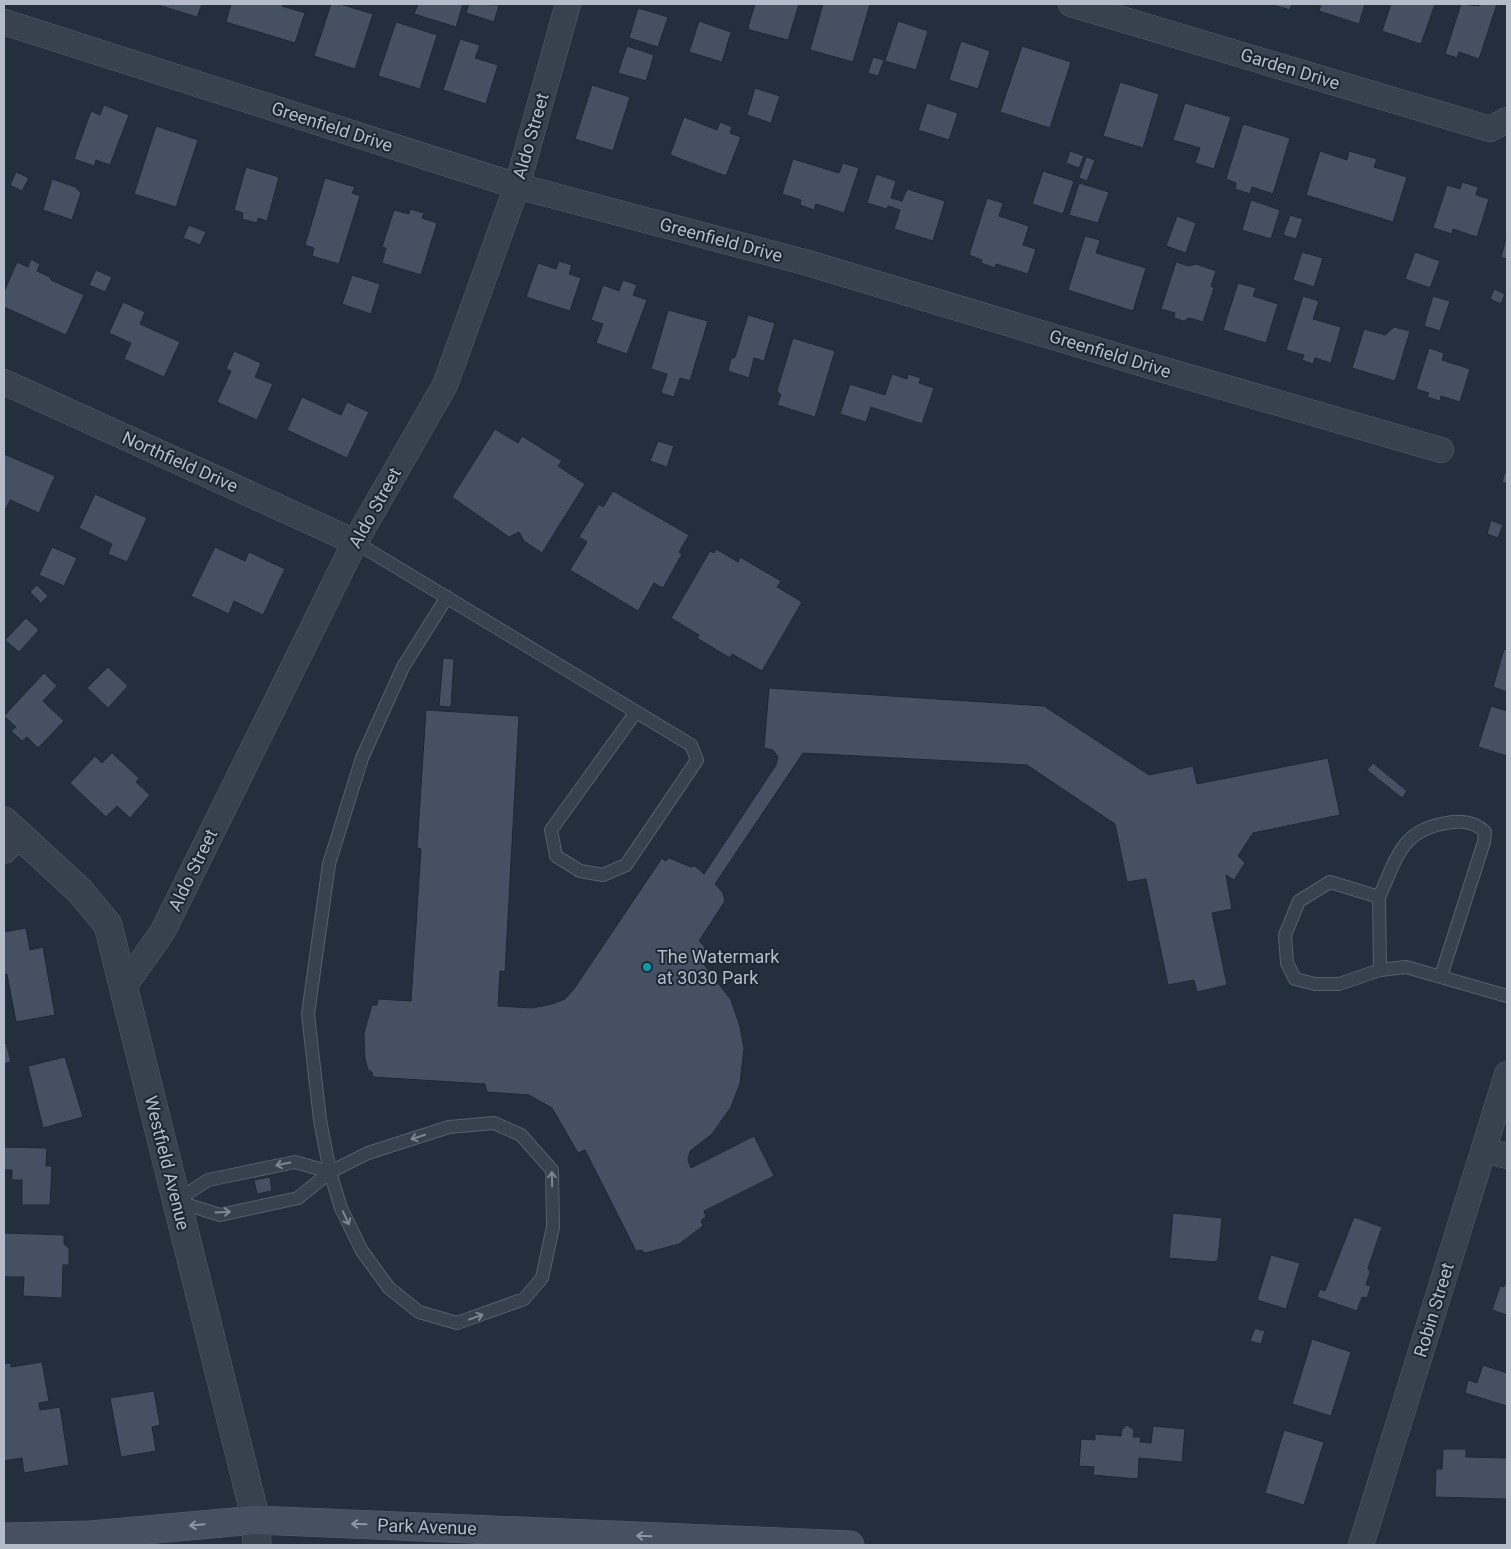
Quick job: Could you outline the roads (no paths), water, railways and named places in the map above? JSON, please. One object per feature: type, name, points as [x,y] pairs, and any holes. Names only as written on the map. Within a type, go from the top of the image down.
[{"type":"main road","name":"Park Avenue","points":[[4,1537],[90,1540],[257,1533],[850,1545]]},
{"type":"street","name":"Aldo Street","points":[[123,988],[163,931],[355,542],[445,385],[517,186],[568,4]]},
{"type":"street","name":"Garden Drive","points":[[1071,4],[1490,129],[1507,120]]},
{"type":"street","name":"Greenfield Drive","points":[[4,22],[517,186],[808,263],[1147,365],[1441,450]]},
{"type":"street","name":"Northfield Drive","points":[[4,382],[355,542]]},
{"type":"street","name":"Westfield Avenue","points":[[9,836],[80,891],[108,925],[257,1533]]},
{"type":"street","name":"Robin Street","points":[[1361,1545],[1507,1074]]},
{"type":"street","points":[[1484,1150],[1507,1156]]},
{"type":"lane","points":[[355,542],[691,745],[697,760],[626,865],[603,875],[580,871],[556,856],[551,830],[636,712]]},
{"type":"lane","points":[[176,1201],[220,1215],[298,1198],[330,1172],[368,1153],[449,1127],[494,1123],[521,1135],[552,1170],[553,1227],[542,1278],[524,1299],[457,1324],[419,1312],[390,1288],[362,1251],[342,1208],[330,1172],[320,1120],[308,1014],[329,864],[366,749],[403,667],[447,597]]},
{"type":"lane","points":[[1380,970],[1379,897],[1405,842],[1421,829],[1464,821],[1478,826],[1485,832],[1484,842],[1441,976]]},
{"type":"lane","points":[[1379,897],[1330,882],[1299,901],[1285,935],[1287,963],[1295,979],[1315,984],[1339,984],[1380,970],[1406,966],[1507,996]]},
{"type":"lane","points":[[176,1201],[208,1180],[295,1162],[330,1172]]},
{"type":"place","name":"The Watermark at 3030 Park","points":[[647,967]]}]
